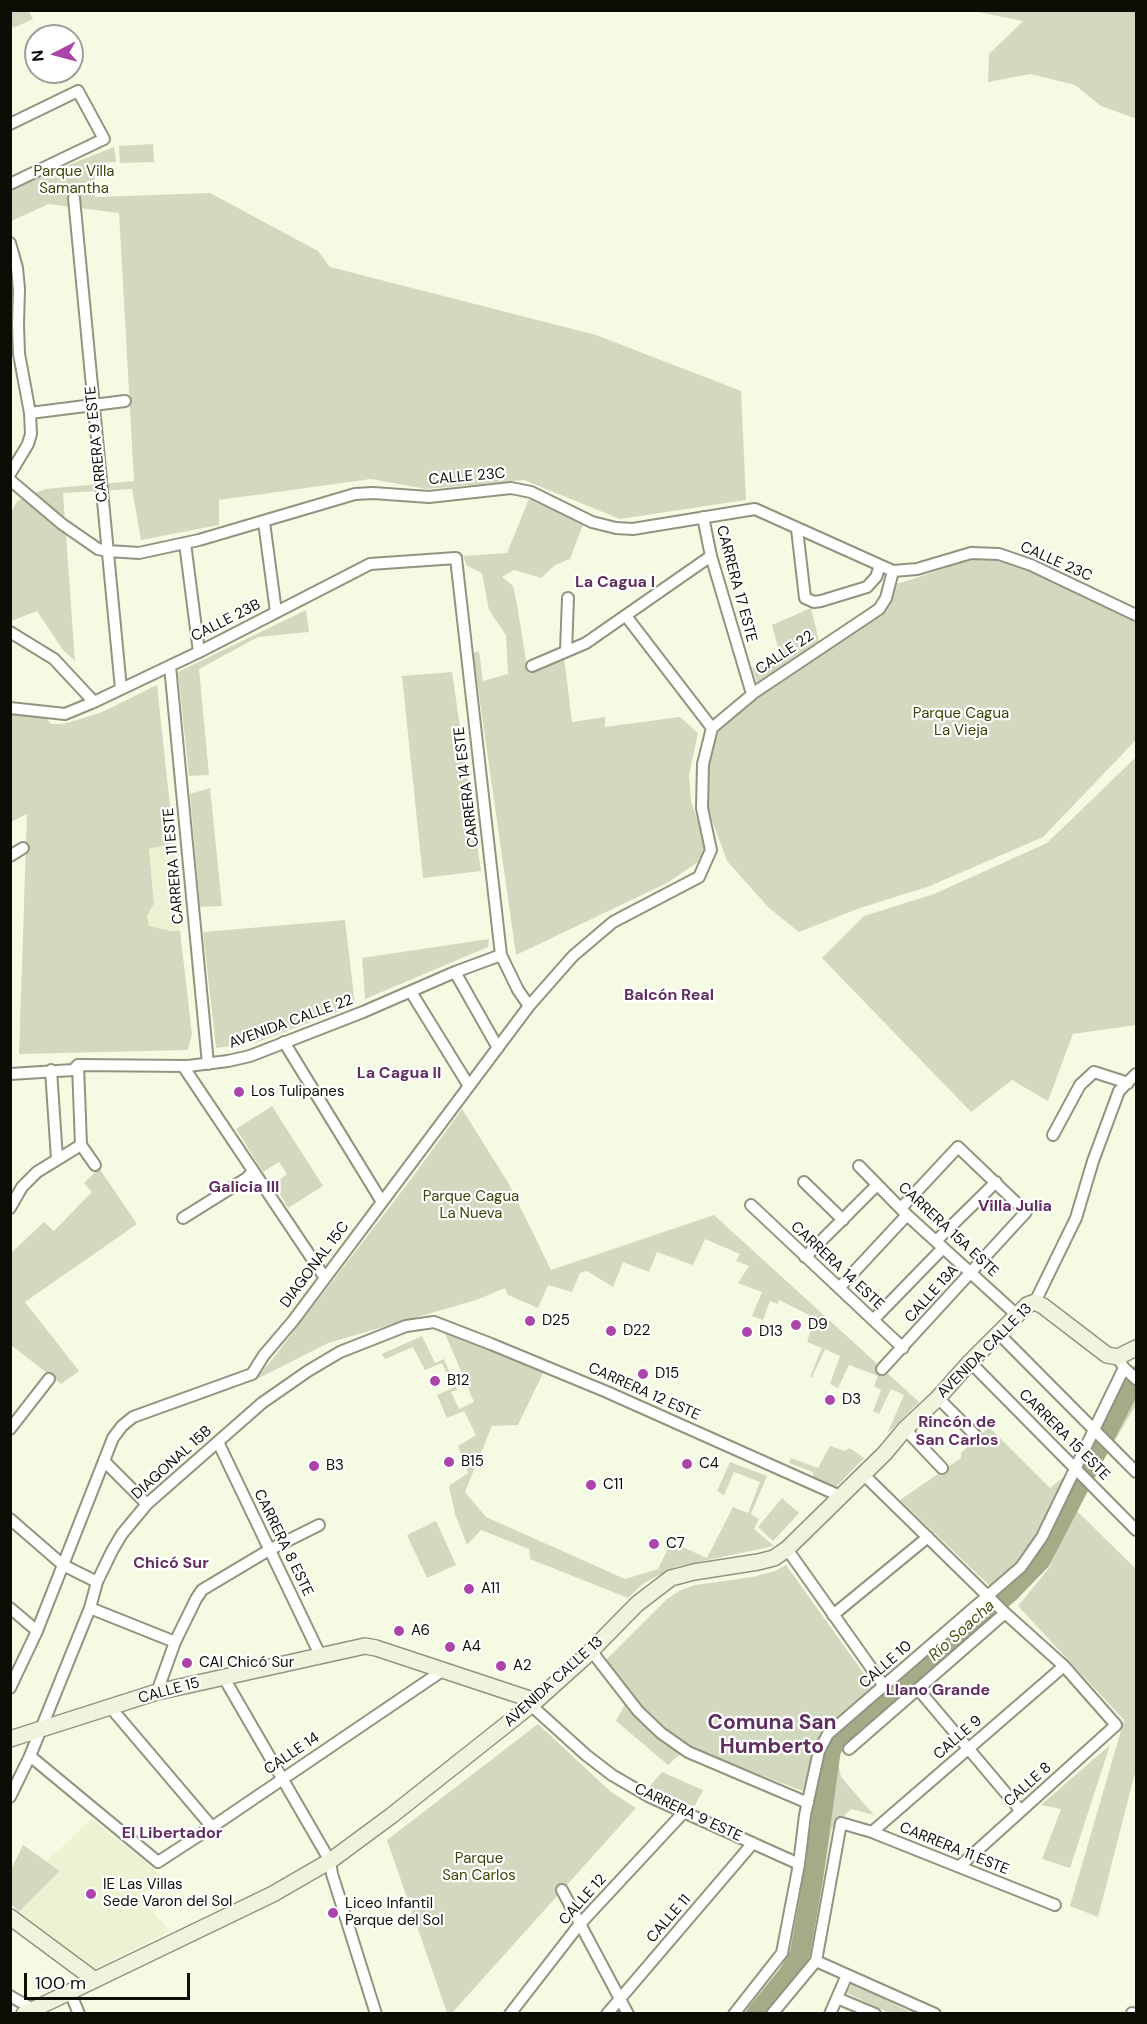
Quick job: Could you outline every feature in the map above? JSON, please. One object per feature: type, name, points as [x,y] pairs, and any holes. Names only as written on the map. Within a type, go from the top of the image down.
[{"type":"main road","name":"AVENIDA CALLE 13","points":[[29,2011],[273,1894],[330,1861],[391,1816],[536,1701],[593,1649],[637,1604],[671,1578],[774,1558],[787,1549],[885,1452],[1027,1305],[1035,1302]]},
{"type":"main road","points":[[1035,1302],[1043,1305],[1127,1369],[1137,1348]]},
{"type":"main road","name":"CALLE 15","points":[[10,1739],[157,1692],[365,1646],[442,1671]]},
{"type":"main road","points":[[442,1671],[536,1701]]},
{"type":"main road","points":[[10,1917],[95,1980]]},
{"type":"street","points":[[10,124],[78,91],[104,139],[10,184]]},
{"type":"street","name":"CARRERA 9 ESTE","points":[[74,198],[92,405],[121,689]]},
{"type":"street","points":[[10,243],[17,268],[19,354],[30,413],[31,434],[28,444],[10,474]]},
{"type":"street","points":[[30,413],[125,400]]},
{"type":"street","name":"CALLE 23C","points":[[10,480],[98,549],[139,553],[264,522],[355,494],[429,497],[511,488],[531,492],[592,522],[616,528],[633,529],[755,509],[893,571],[917,569],[971,553],[999,554],[1031,565],[1137,615]]},
{"type":"street","name":"CARRERA 17 ESTE","points":[[703,517],[711,556],[752,694]]},
{"type":"street","points":[[264,522],[276,612]]},
{"type":"street","points":[[797,529],[805,598],[814,602],[857,591],[872,583],[880,566]]},
{"type":"street","points":[[185,543],[199,652]]},
{"type":"street","points":[[532,666],[586,643],[711,556]]},
{"type":"street","name":"CALLE 23B","points":[[10,708],[65,714],[199,652],[370,564],[456,558]]},
{"type":"street","name":"CARRERA 14 ESTE","points":[[456,558],[501,955],[518,990],[529,1006]]},
{"type":"street","name":"CALLE 22","points":[[712,728],[752,694],[879,609],[886,598],[893,571]]},
{"type":"street","points":[[566,651],[568,598]]},
{"type":"street","points":[[626,616],[712,728]]},
{"type":"street","points":[[10,632],[54,659],[94,702]]},
{"type":"street","name":"CARRERA 11 ESTE","points":[[170,666],[207,1064]]},
{"type":"street","name":"DIAGONAL 15C","points":[[10,1688],[37,1631],[114,1438],[122,1426],[133,1418],[252,1374],[264,1355],[529,1006],[573,956],[613,922],[699,877],[711,850],[702,808],[703,764],[712,728]]},
{"type":"street","points":[[10,856],[23,848]]},
{"type":"street","name":"AVENIDA CALLE 22","points":[[10,1074],[73,1070],[78,1065],[183,1066],[250,1056],[501,955]]},
{"type":"street","points":[[455,972],[498,1048]]},
{"type":"street","points":[[411,992],[469,1086]]},
{"type":"street","points":[[284,1042],[382,1202]]},
{"type":"street","points":[[78,1065],[81,1145],[95,1165]]},
{"type":"street","points":[[183,1066],[324,1278]]},
{"type":"street","points":[[51,1070],[57,1159]]},
{"type":"street","points":[[1053,1135],[1080,1085],[1094,1072],[1128,1083]]},
{"type":"street","points":[[1035,1302],[1076,1218],[1093,1161],[1119,1091],[1137,1074]]},
{"type":"street","points":[[10,1208],[22,1187],[37,1172],[81,1145]]},
{"type":"street","points":[[839,1288],[958,1147],[996,1182],[873,1320]]},
{"type":"street","name":"CARRERA 15A ESTE","points":[[859,1166],[940,1245],[1018,1316]]},
{"type":"street","points":[[183,1218],[247,1178],[253,1171]]},
{"type":"street","points":[[804,1182],[843,1220]]},
{"type":"street","name":"CALLE 13A","points":[[882,1369],[1026,1212],[996,1182]]},
{"type":"street","points":[[806,1257],[877,1185]]},
{"type":"street","name":"CARRERA 14 ESTE","points":[[751,1205],[903,1348]]},
{"type":"street","name":"DIAGONAL 15B","points":[[10,1797],[30,1756],[112,1551],[122,1534],[147,1503],[262,1403],[308,1371],[340,1352],[406,1326],[434,1322]]},
{"type":"street","name":"CARRERA 12 ESTE","points":[[434,1322],[607,1392],[840,1496]]},
{"type":"street","points":[[999,1334],[1137,1472]]},
{"type":"street","name":"CARRERA 15 ESTE","points":[[970,1362],[1137,1530]]},
{"type":"street","name":"CALLE 10","points":[[734,2013],[782,1953],[808,1803],[819,1751],[828,1734],[989,1598],[1021,1568],[1042,1537],[1078,1471],[1127,1369]]},
{"type":"street","points":[[10,1429],[49,1379]]},
{"type":"street","points":[[938,1398],[975,1436]]},
{"type":"street","points":[[906,1429],[942,1468]]},
{"type":"street","name":"CARRERA 8 ESTE","points":[[218,1442],[321,1657]]},
{"type":"street","points":[[105,1462],[147,1503]]},
{"type":"street","points":[[862,1473],[989,1598],[1064,1666]]},
{"type":"street","points":[[10,1519],[63,1565],[98,1582]]},
{"type":"street","points":[[157,1692],[175,1642],[202,1590],[269,1550],[320,1525]]},
{"type":"street","points":[[833,1616],[928,1537]]},
{"type":"street","points":[[787,1549],[884,1686]]},
{"type":"street","points":[[10,1608],[37,1631]]},
{"type":"street","points":[[90,1608],[175,1642]]},
{"type":"street","points":[[849,1749],[1003,1611]]},
{"type":"street","points":[[593,1649],[596,1657],[639,1711],[661,1733],[688,1752],[808,1803]]},
{"type":"street","name":"CALLE 8","points":[[960,1866],[1116,1725],[1064,1666]]},
{"type":"street","name":"CALLE 9","points":[[872,1832],[1064,1666]]},
{"type":"street","name":"CALLE 14","points":[[30,1756],[158,1862],[442,1671]]},
{"type":"street","points":[[224,1678],[330,1861],[332,1874],[376,2013]]},
{"type":"street","points":[[918,1689],[1021,1811]]},
{"type":"street","name":"CARRERA 9 ESTE","points":[[536,1701],[533,1707],[586,1755],[648,1796],[799,1864]]},
{"type":"street","points":[[111,1708],[212,1827]]},
{"type":"street","name":"CALLE 12","points":[[510,2013],[579,1925],[684,1812]]},
{"type":"street","name":"CARRERA 11 ESTE","points":[[816,1961],[841,1824],[872,1832],[1055,1905]]},
{"type":"street","name":"CALLE 11","points":[[607,2013],[753,1844]]},
{"type":"street","points":[[562,1890],[628,2013]]},
{"type":"street","points":[[772,2013],[816,1961],[935,2013]]},
{"type":"street","points":[[830,2013],[847,1975]]},
{"type":"street","points":[[70,1992],[79,2013]]},
{"type":"street","points":[[10,1996],[29,2011]]},
{"type":"street","points":[[837,1998],[875,2013]]},
{"type":"shaded area","points":[[174,843],[180,931],[148,926],[147,916],[154,904],[149,849]]},
{"type":"shaded area","name":"IE Las Villas Sede Varon del Sol","points":[[92,1819],[161,1875],[140,1898],[170,1931],[95,1969],[19,1912],[60,1871],[47,1861]]},
{"type":"green space","points":[[10,11],[29,11],[33,19],[13,28]]},
{"type":"green space","points":[[973,11],[1136,11],[1136,117],[1101,106],[1075,85],[1030,74],[988,82],[989,54],[1023,21]]},
{"type":"green space","points":[[153,144],[154,162],[120,163],[119,146]]},
{"type":"green space","name":"Parque Villa Samantha","points":[[114,147],[116,162],[95,163],[95,197],[210,193],[318,251],[330,267],[596,335],[741,391],[746,500],[620,519],[524,480],[426,489],[371,479],[219,500],[219,525],[141,540],[132,489],[63,493],[75,661],[63,650],[37,611],[11,621],[10,514],[17,501],[45,489],[134,481],[119,213],[49,204],[11,221],[11,188]]},
{"type":"green space","points":[[529,499],[583,525],[570,559],[555,565],[541,578],[514,570],[502,577],[513,586],[528,673],[564,657],[572,722],[605,717],[605,727],[680,717],[698,733],[689,775],[691,801],[707,847],[698,862],[667,883],[516,955],[473,653],[479,651],[483,681],[508,674],[506,635],[489,610],[482,573],[467,566],[463,556],[507,553]]},
{"type":"green space","name":"Parque Cagua La Vieja","points":[[972,558],[999,559],[1028,569],[1136,620],[1136,740],[1043,837],[930,886],[860,908],[799,932],[769,908],[727,861],[706,804],[707,760],[715,733],[756,693],[880,611],[894,583],[900,583]]},
{"type":"green space","points":[[811,608],[819,641],[757,683],[752,668],[780,655],[772,625]]},
{"type":"green space","points":[[306,610],[309,632],[258,637],[199,669],[209,775],[189,776],[178,672]]},
{"type":"green space","points":[[452,672],[481,871],[423,878],[402,676]]},
{"type":"green space","points":[[157,685],[174,843],[149,849],[154,904],[147,916],[149,926],[180,931],[192,1034],[188,1050],[19,1054],[27,814],[11,822],[11,715],[44,716],[51,724],[63,724],[100,713]]},
{"type":"green space","points":[[1136,757],[1136,1025],[1073,1034],[1048,1101],[1012,1080],[971,1112],[822,958],[864,916],[934,894],[1047,843]]},
{"type":"green space","points":[[210,788],[222,906],[200,907],[190,794]]},
{"type":"green space","points":[[345,920],[355,1005],[258,1042],[216,1048],[203,932]]},
{"type":"green space","points":[[489,939],[488,947],[365,999],[362,958]]},
{"type":"green space","points":[[272,1106],[323,1186],[288,1208],[274,1184],[287,1174],[279,1162],[263,1172],[236,1129]]},
{"type":"green space","name":"Parque Cagua La Nueva","points":[[462,1109],[509,1184],[551,1270],[714,1215],[919,1402],[887,1434],[904,1395],[891,1389],[879,1414],[873,1411],[881,1390],[874,1386],[878,1376],[849,1365],[838,1388],[830,1384],[840,1356],[825,1349],[810,1377],[822,1348],[807,1342],[815,1318],[779,1300],[778,1304],[770,1301],[763,1320],[752,1316],[762,1292],[738,1283],[749,1266],[736,1261],[740,1254],[705,1239],[693,1265],[657,1252],[649,1272],[623,1262],[613,1287],[587,1271],[580,1273],[572,1292],[548,1285],[538,1308],[508,1295],[505,1288],[476,1300],[328,1343],[253,1381],[271,1361],[409,1182]]},
{"type":"green space","points":[[99,1168],[137,1224],[25,1302],[79,1371],[61,1384],[11,1345],[11,1253],[44,1222],[54,1231],[92,1192],[84,1183]]},
{"type":"green space","points":[[443,1329],[545,1369],[518,1425],[492,1426],[465,1492],[486,1517],[625,1579],[658,1569],[671,1542],[707,1558],[733,1507],[748,1513],[760,1482],[734,1472],[724,1495],[717,1491],[730,1462],[767,1476],[751,1514],[759,1519],[754,1529],[774,1546],[675,1567],[644,1583],[628,1598],[530,1559],[529,1549],[481,1530],[467,1545],[455,1514],[449,1486],[468,1473],[458,1446],[476,1435],[464,1411],[447,1418],[437,1395],[453,1388],[442,1363],[425,1370],[413,1347],[385,1359],[382,1354],[422,1336],[435,1363],[444,1359],[457,1390],[451,1392],[459,1409],[474,1402]]},
{"type":"green space","points":[[1124,1381],[1136,1392],[1136,1405],[1075,1507],[1047,1566],[1002,1612],[837,1757],[841,1777],[874,1815],[851,1809],[832,1828],[809,1960],[766,2013],[743,2014],[787,1959],[825,1757],[834,1739],[992,1600],[1036,1555],[1103,1430]]},
{"type":"green space","points":[[989,1427],[1050,1488],[1065,1476],[1038,1537],[1016,1566],[992,1588],[900,1500],[961,1458],[961,1453]]},
{"type":"green space","points":[[830,1446],[845,1451],[850,1448],[864,1458],[835,1488],[813,1478],[813,1472],[789,1463],[791,1458],[818,1468]]},
{"type":"green space","points":[[782,1498],[799,1513],[773,1541],[758,1527]]},
{"type":"green space","points":[[1076,1510],[1136,1569],[1136,1769],[1098,1917],[1070,1906],[1124,1720],[1018,1606],[1049,1568]]},
{"type":"green space","points":[[436,1521],[456,1565],[427,1578],[407,1535]]},
{"type":"green space","points":[[786,1565],[875,1689],[823,1728],[815,1745],[805,1792],[688,1747],[668,1765],[616,1721],[630,1695],[604,1662],[667,1599],[679,1591],[695,1585],[753,1577],[775,1571]]},
{"type":"green space","name":"Parque San Carlos","points":[[538,1724],[611,1792],[636,1808],[452,2013],[447,2013],[387,1840]]},
{"type":"green space","points":[[1110,1745],[1070,1868],[1042,1859],[1061,1809],[1041,1805]]},
{"type":"green space","points":[[662,1772],[703,1790],[694,1807],[649,1787]]},
{"type":"green space","points":[[23,1845],[60,1871],[19,1912],[11,1904],[11,1870]]},
{"type":"green space","points":[[852,1983],[912,2013],[889,2013],[847,1993]]},
{"type":"waterway","name":"Río Soacha","points":[[756,2014],[788,1975],[800,1954],[831,1749],[836,1742],[1009,1593],[1041,1560],[1136,1376]]},
{"type":"place","name":"Los Tulipanes","points":[[239,1092]]},
{"type":"place","name":"D25","points":[[530,1321]]},
{"type":"place","name":"D9","points":[[796,1325]]},
{"type":"place","name":"D22","points":[[611,1331]]},
{"type":"place","name":"D13","points":[[747,1332]]},
{"type":"place","name":"D15","points":[[643,1374]]},
{"type":"place","name":"B12","points":[[435,1381]]},
{"type":"place","name":"D3","points":[[830,1400]]},
{"type":"place","name":"B15","points":[[449,1462]]},
{"type":"place","name":"C4","points":[[687,1464]]},
{"type":"place","name":"B3","points":[[314,1466]]},
{"type":"place","name":"C11","points":[[591,1485]]},
{"type":"place","name":"C7","points":[[654,1544]]},
{"type":"place","name":"A11","points":[[469,1589]]},
{"type":"place","name":"A6","points":[[399,1631]]},
{"type":"place","name":"A4","points":[[450,1647]]},
{"type":"place","name":"CAI Chicó Sur","points":[[187,1663]]},
{"type":"place","name":"A2","points":[[501,1666]]},
{"type":"place","name":"IE Las Villas Sede Varon del Sol","points":[[91,1894]]},
{"type":"place","name":"Liceo Infantil Parque del Sol","points":[[333,1913]]},
{"type":"district","name":"La Cagua I","points":[[615,583]]},
{"type":"district","name":"Balcón Real","points":[[669,996]]},
{"type":"district","name":"La Cagua II","points":[[399,1074]]},
{"type":"district","name":"Galicia III","points":[[244,1188]]},
{"type":"district","name":"Villa Julia","points":[[1015,1207]]},
{"type":"district","name":"Rincón de San Carlos","points":[[957,1432]]},
{"type":"district","name":"Chicó Sur","points":[[171,1564]]},
{"type":"district","name":"Llano Grande","points":[[938,1691]]},
{"type":"district","name":"Comuna San Humberto","points":[[772,1735]]},
{"type":"district","name":"El Libertador","points":[[172,1834]]}]
